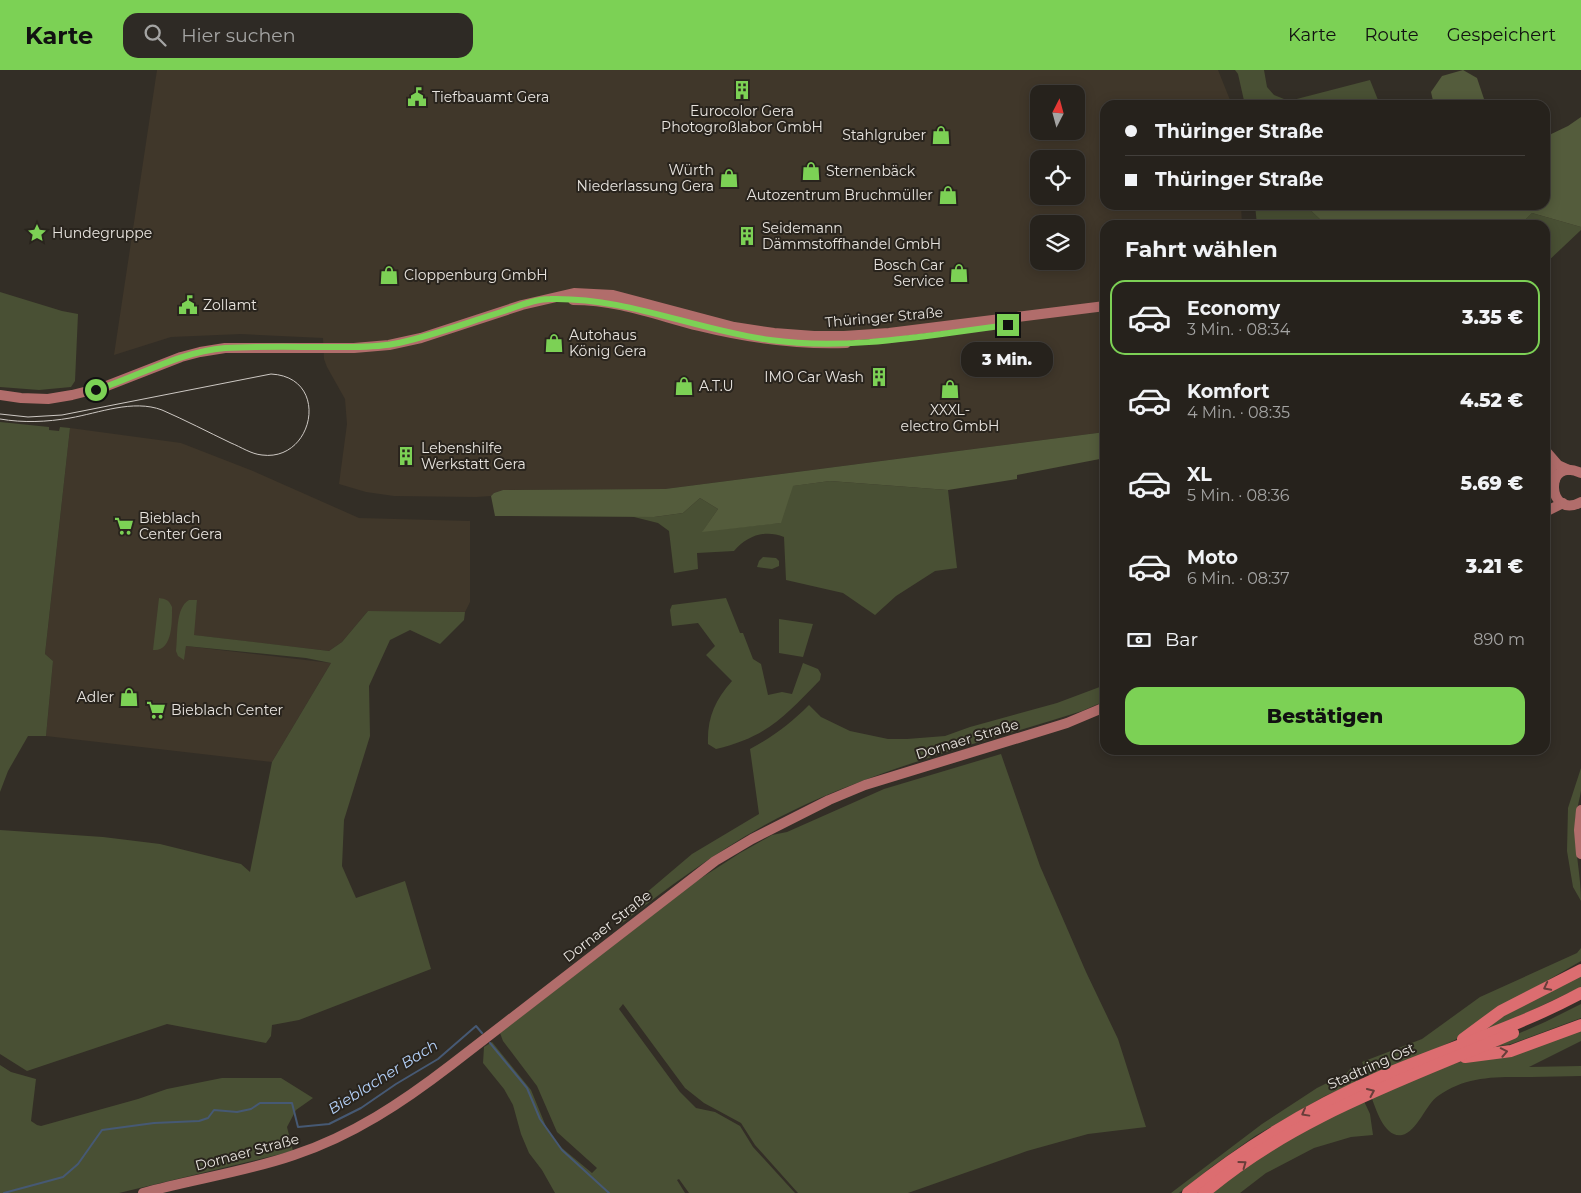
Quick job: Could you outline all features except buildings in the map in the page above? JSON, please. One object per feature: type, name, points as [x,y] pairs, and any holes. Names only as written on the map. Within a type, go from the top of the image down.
[{"type":"highway","points":[[1453,1053],[1501,1011],[1581,970]]},
{"type":"highway","name":"Stadtring Ost","points":[[1204,1193],[1257,1154],[1312,1121],[1581,993]]},
{"type":"highway","name":"Stadtring Ost","points":[[1188,1193],[1244,1150],[1312,1109],[1383,1076],[1544,1020],[1581,1001]]},
{"type":"highway","points":[[1453,1053],[1491,1055],[1511,1051],[1581,1025]]},
{"type":"main road","name":"Thüringer Straße","points":[[0,395],[48,399],[72,395],[104,387],[181,356],[225,348],[354,348],[389,345],[420,338],[522,305],[549,299],[610,302],[734,327],[774,333],[824,336],[889,333],[1100,307]]},
{"type":"main road","name":"Thüringer Straße","points":[[662,311],[751,338],[793,343],[830,344],[891,340],[1100,314]]},
{"type":"main road","points":[[1550,456],[1558,465],[1581,473]]},
{"type":"main road","points":[[1550,469],[1555,480],[1554,491],[1550,499]]},
{"type":"main road","points":[[1555,480],[1561,473],[1569,470]]},
{"type":"main road","points":[[1554,491],[1563,503]]},
{"type":"main road","points":[[1550,510],[1563,503],[1579,504]]},
{"type":"main road","name":"Dornaer Straße","points":[[143,1193],[257,1166],[294,1155],[332,1140],[374,1119],[451,1066],[715,861],[792,818],[828,800],[865,785],[1067,723],[1100,709]]},
{"type":"main road","points":[[1581,810],[1579,830],[1581,854]]},
{"type":"shaded area","points":[[157,70],[1218,70],[1230,100],[1100,100],[1100,210],[1241,210],[1242,220],[1100,220],[1100,433],[665,489],[503,490],[491,496],[476,497],[394,496],[366,492],[339,484],[347,424],[345,399],[324,359],[323,338],[241,334],[171,337],[114,355]]},
{"type":"shaded area","points":[[70,428],[181,443],[253,471],[359,518],[470,521],[470,602],[465,612],[368,611],[342,642],[329,651],[193,635],[197,600],[189,600],[184,659],[186,646],[331,663],[272,762],[46,736],[53,661],[45,654]]},
{"type":"green space","points":[[1235,70],[1264,70],[1267,87],[1274,95],[1286,100],[1244,100],[1238,74]]},
{"type":"green space","points":[[1463,70],[1477,78],[1484,100],[1433,100],[1431,92],[1442,76]]},
{"type":"green space","points":[[1370,80],[1378,100],[1293,100]]},
{"type":"green space","points":[[1581,117],[1581,227],[1532,213],[1525,220],[1321,220],[1310,210],[1550,210],[1550,135]]},
{"type":"green space","points":[[1256,210],[1310,210],[1321,220],[1256,220]]},
{"type":"green space","points":[[1532,213],[1581,227],[1581,230],[1550,259],[1550,220],[1525,220]]},
{"type":"green space","points":[[0,292],[78,314],[75,381],[71,387],[39,390],[0,387]]},
{"type":"green space","points":[[0,422],[49,427],[49,430],[59,431],[60,427],[70,428],[45,654],[53,661],[46,736],[28,736],[8,771],[0,792]]},
{"type":"green space","points":[[1100,433],[1100,459],[1017,475],[1017,479],[948,490],[830,481],[793,486],[781,523],[702,532],[718,509],[700,498],[683,513],[654,517],[495,516],[491,496],[503,490],[665,489]]},
{"type":"green space","points":[[830,481],[948,490],[957,568],[935,571],[896,596],[875,615],[843,593],[786,580],[784,537],[770,534],[757,535],[745,541],[734,551],[697,553],[698,569],[674,573],[669,531],[658,523],[630,516],[654,517],[683,513],[700,498],[718,509],[703,531],[780,523],[792,486]]},
{"type":"green space","points":[[763,557],[776,558],[779,561],[779,566],[772,569],[757,567]]},
{"type":"green space","points":[[159,598],[167,600],[172,607],[171,627],[168,641],[160,649],[153,650]]},
{"type":"green space","points":[[726,598],[753,659],[761,664],[768,695],[782,692],[792,694],[803,663],[818,669],[821,674],[820,680],[774,724],[749,738],[716,749],[708,744],[709,726],[717,702],[732,681],[706,655],[715,646],[698,623],[672,626],[670,610],[672,605]]},
{"type":"green space","points":[[189,600],[197,600],[194,635],[329,651],[342,642],[368,611],[465,612],[464,620],[440,644],[410,630],[390,640],[369,686],[370,736],[344,820],[342,866],[356,898],[405,881],[431,969],[299,1020],[272,1025],[271,1036],[266,1043],[167,1024],[27,1071],[0,1054],[0,830],[103,837],[160,844],[241,864],[250,872],[272,762],[331,663],[306,658],[186,646],[184,660],[178,656],[176,651],[177,630],[181,609]]},
{"type":"green space","points":[[779,619],[813,624],[803,657],[779,653]]},
{"type":"green space","points":[[1100,687],[1100,703],[1082,711],[899,768],[827,795],[792,811],[725,849],[682,878],[621,924],[620,917],[626,910],[692,854],[759,814],[750,749],[781,729],[809,705],[821,717],[850,731],[888,739],[907,739],[945,736],[970,727],[1057,703]]},
{"type":"green space","points":[[1001,754],[1040,866],[1086,972],[1118,1039],[1146,1127],[1088,1134],[1027,1151],[908,1193],[798,1193],[755,1145],[741,1123],[704,1103],[685,1088],[623,1004],[619,1009],[680,1092],[696,1108],[715,1112],[740,1126],[753,1147],[795,1193],[689,1193],[679,1179],[677,1180],[685,1193],[555,1193],[542,1170],[529,1153],[521,1134],[513,1105],[504,1089],[483,1063],[484,1047],[492,1042],[531,1090],[547,1129],[557,1144],[592,1173],[597,1168],[557,1132],[537,1086],[503,1041],[500,1033],[695,882],[772,835],[787,832],[884,789]]},
{"type":"green space","points":[[1581,768],[1581,791],[1575,826],[1581,901],[1573,887],[1567,851],[1568,808]]},
{"type":"green space","points":[[1581,948],[1581,961],[1486,1016],[1455,1040],[1370,1077],[1362,1062],[1422,1039],[1480,997],[1577,953]]},
{"type":"green space","points":[[1581,973],[1581,987],[1475,1035],[1495,1017]]},
{"type":"green space","points":[[1581,1004],[1581,1018],[1511,1044],[1483,1049],[1545,1022]]},
{"type":"green space","points":[[1581,1028],[1581,1041],[1529,1067],[1581,1066],[1581,1076],[1495,1077],[1460,1084],[1438,1096],[1412,1129],[1402,1135],[1390,1132],[1378,1115],[1371,1096],[1446,1066]]},
{"type":"green space","points":[[0,1065],[11,1072],[36,1079],[31,1121],[41,1126],[167,1089],[222,1078],[281,1078],[313,1098],[296,1110],[287,1127],[293,1151],[119,1193],[0,1193]]},
{"type":"green space","points":[[1351,1068],[1358,1082],[1325,1096],[1255,1136],[1179,1193],[1171,1193],[1262,1124],[1317,1088],[1347,1073]]},
{"type":"green space","points":[[1363,1099],[1370,1114],[1373,1135],[1351,1137],[1314,1148],[1266,1173],[1240,1193],[1211,1193],[1264,1153]]},
{"type":"waterway","name":"Bieblacher Bach","points":[[4,1193],[63,1177],[78,1164],[102,1130],[154,1123],[199,1121],[208,1118],[214,1110],[237,1112],[251,1109],[260,1103],[292,1103],[298,1127],[329,1124],[361,1108],[438,1059],[476,1026],[482,1033]]},
{"type":"waterway","name":"Bieblacher Bach","points":[[490,1043],[527,1088],[540,1119],[562,1150],[609,1193]]},
{"type":"tram line","points":[[0,414],[28,417],[62,415],[271,374],[290,379],[302,389],[308,403],[308,418],[304,433],[294,446],[280,454],[262,455],[250,452],[171,414],[151,407],[128,406],[70,418],[44,421],[0,419]]},
{"type":"place","name":"Eurocolor Gera Photogroßlabor GmbH","points":[[742,90]]},
{"type":"place","name":"Tiefbauamt Gera","points":[[417,97]]},
{"type":"place","name":"Stahlgruber","points":[[941,135]]},
{"type":"place","name":"Sternenbäck","points":[[811,171]]},
{"type":"place","name":"Würth Niederlassung Gera","points":[[729,178]]},
{"type":"place","name":"Autozentrum Bruchmüller","points":[[948,195]]},
{"type":"place","name":"Hundegruppe","points":[[37,233]]},
{"type":"place","name":"Seidemann Dämmstoffhandel GmbH","points":[[747,236]]},
{"type":"place","name":"Bosch Car Service","points":[[959,273]]},
{"type":"place","name":"Cloppenburg GmbH","points":[[389,275]]},
{"type":"place","name":"Zollamt","points":[[188,305]]},
{"type":"place","name":"Autohaus König Gera","points":[[554,343]]},
{"type":"place","name":"IMO Car Wash","points":[[879,377]]},
{"type":"place","name":"A.T.U","points":[[684,386]]},
{"type":"place","name":"XXXL- electro GmbH","points":[[950,389]]},
{"type":"place","name":"Lebenshilfe Werkstatt Gera","points":[[406,456]]},
{"type":"place","name":"Bieblach Center Gera","points":[[124,526]]},
{"type":"place","name":"Adler","points":[[129,697]]},
{"type":"place","name":"Bieblach Center","points":[[156,710]]},
{"type":"route","points":[[96,390],[181,356],[200,352],[225,348],[354,348],[389,345],[420,338],[522,305],[549,299],[610,302],[731,334],[793,343],[830,344],[891,340],[1008,325]]}]
